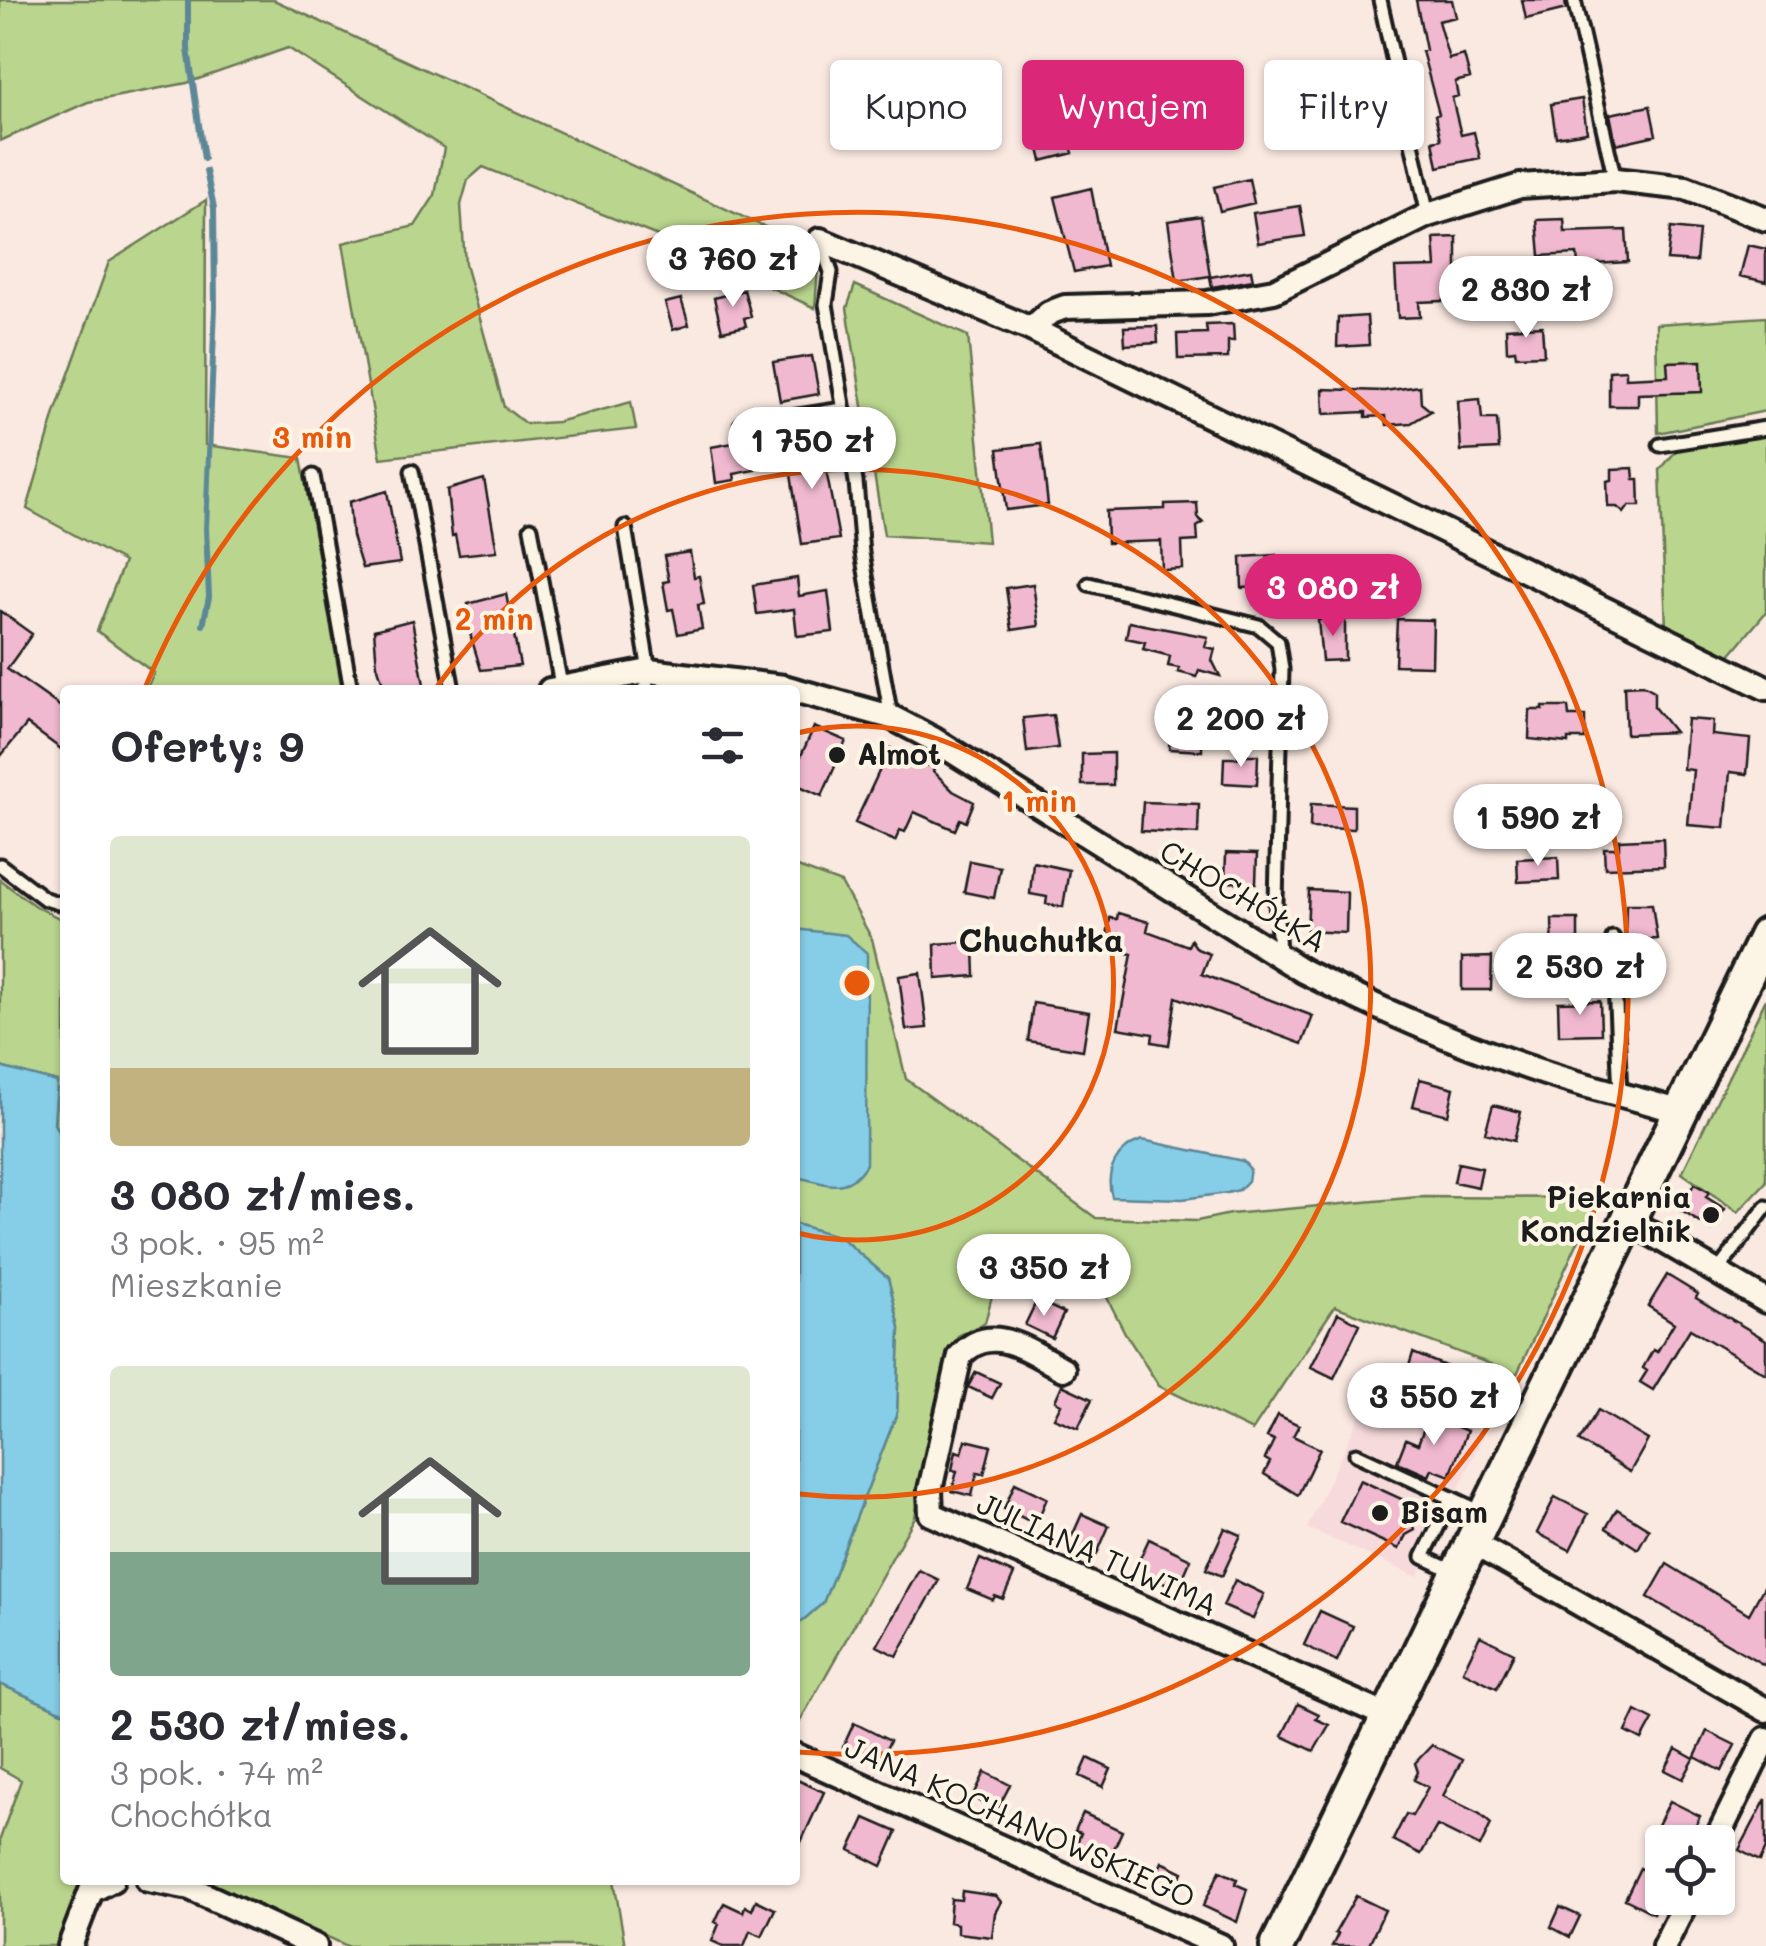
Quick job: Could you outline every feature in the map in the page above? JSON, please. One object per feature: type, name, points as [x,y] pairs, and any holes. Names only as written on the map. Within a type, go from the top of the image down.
[{"type":"main road","points":[[1277,1946],[1766,935]]},
{"type":"street","points":[[1031,330],[1049,313],[1064,307],[1207,303],[1274,291],[1428,215],[1520,186],[1615,180],[1686,188],[1766,219]]},
{"type":"street","points":[[820,240],[1031,330],[1766,688]]},
{"type":"street","name":"CHOCHÓŁKA","points":[[590,685],[647,680],[745,685]]},
{"type":"street","name":"CHOCHÓŁKA","points":[[800,692],[890,717],[933,739],[1101,847],[1355,997],[1456,1042],[1680,1112]]},
{"type":"street","points":[[1628,1220],[1766,1301]]},
{"type":"street","name":"JULIANA TUWIMA","points":[[1063,1369],[992,1336],[968,1347],[960,1356],[930,1490],[931,1514],[1386,1716]]},
{"type":"street","points":[[1478,1528],[1766,1710]]},
{"type":"street","points":[[1723,1825],[1766,1738]]},
{"type":"street","name":"JANA KOCHANOWSKIEGO","points":[[800,1757],[1221,1946]]},
{"type":"street","points":[[70,1946],[91,1891],[102,1885]]},
{"type":"street","points":[[174,1885],[190,1888],[315,1946]]},
{"type":"street","points":[[1664,1946],[1680,1915]]},
{"type":"lane","points":[[1380,0],[1428,215]]},
{"type":"lane","points":[[1574,0],[1615,180]]},
{"type":"lane","points":[[820,240],[831,272],[826,304],[890,717]]},
{"type":"lane","points":[[741,425],[843,409]]},
{"type":"lane","points":[[1660,445],[1766,428]]},
{"type":"lane","points":[[412,472],[452,685]]},
{"type":"lane","points":[[313,476],[350,685]]},
{"type":"lane","points":[[625,527],[647,680]]},
{"type":"lane","points":[[532,528],[555,685]]},
{"type":"lane","points":[[1089,584],[1259,626],[1278,642],[1282,668],[1276,902],[1279,953]]},
{"type":"lane","points":[[0,866],[45,899],[60,904]]},
{"type":"lane","points":[[1613,938],[1620,1094]]},
{"type":"lane","points":[[1717,1272],[1766,1208]]},
{"type":"lane","points":[[1356,1454],[1452,1498],[1478,1528]]},
{"type":"lane","points":[[1452,1498],[1423,1557],[1456,1573]]},
{"type":"shaded area","points":[[1369,1396],[1485,1432],[1418,1577],[1307,1528]]},
{"type":"green space","points":[[0,0],[274,0],[804,245],[818,267],[815,308],[673,242],[483,167],[468,180],[461,205],[465,264],[504,407],[526,424],[557,422],[631,402],[636,429],[381,458],[343,243],[415,226],[435,195],[444,148],[288,48],[187,83],[88,102],[0,141]]},
{"type":"green space","points":[[206,200],[205,445],[301,458],[341,685],[148,685],[154,673],[97,631],[124,562],[27,509],[56,410],[109,262]]},
{"type":"green space","points":[[855,285],[968,336],[988,542],[884,535],[847,308]]},
{"type":"green space","points":[[1766,317],[1766,411],[1658,433],[1656,324]]},
{"type":"green space","points":[[1766,433],[1766,612],[1729,656],[1666,628],[1660,470],[1681,445]]},
{"type":"green space","points":[[800,868],[841,883],[872,939],[906,1079],[1096,1218],[1197,1221],[1230,1214],[1419,1197],[1598,1198],[1517,1374],[1335,1306],[1252,1431],[1159,1386],[1125,1333],[1093,1270],[1056,1254],[994,1288],[985,1323],[958,1336],[945,1368],[915,1517],[800,1721],[800,1623],[823,1603],[897,1413],[900,1328],[888,1278],[840,1237],[800,1225]]},
{"type":"green space","points":[[0,880],[60,918],[60,1134],[54,1124],[57,1082],[0,1067]]},
{"type":"green space","points":[[1766,999],[1766,1182],[1738,1212],[1682,1173]]},
{"type":"green space","points":[[0,1684],[60,1711],[60,1885],[79,1885],[57,1946],[0,1946],[0,1839],[21,1780],[0,1768]]},
{"type":"green space","points":[[216,1885],[615,1885],[625,1946],[347,1946]]},
{"type":"water","points":[[800,930],[846,935],[867,953],[866,1164],[851,1180],[827,1184],[800,1178]]},
{"type":"water","points":[[0,1067],[57,1082],[54,1124],[60,1134],[60,1711],[0,1684]]},
{"type":"water","points":[[1142,1140],[1243,1161],[1250,1169],[1248,1181],[1239,1190],[1183,1199],[1112,1197],[1110,1178],[1115,1162],[1126,1149]]},
{"type":"water","points":[[800,1225],[840,1237],[888,1278],[900,1328],[897,1413],[823,1603],[800,1623]]},
{"type":"building","points":[[1416,0],[1452,0],[1456,17],[1438,21],[1449,59],[1464,55],[1470,78],[1455,82],[1458,96],[1452,98],[1461,135],[1474,132],[1480,158],[1438,167],[1433,141],[1441,139],[1435,115],[1439,114],[1422,51],[1426,50]]},
{"type":"building","points":[[1522,0],[1565,0],[1566,9],[1526,19]]},
{"type":"building","points":[[1582,99],[1587,132],[1556,137],[1551,104]]},
{"type":"building","points":[[1650,106],[1656,135],[1616,144],[1610,114]]},
{"type":"building","points":[[1039,150],[1072,150],[1073,153],[1042,161]]},
{"type":"building","points":[[1249,179],[1254,203],[1220,211],[1214,187]]},
{"type":"building","points":[[1091,188],[1106,266],[1074,272],[1055,197]]},
{"type":"building","points":[[1300,206],[1305,236],[1258,243],[1253,213]]},
{"type":"building","points":[[1201,216],[1210,276],[1177,281],[1168,221]]},
{"type":"building","points":[[1564,219],[1565,232],[1626,230],[1628,262],[1578,265],[1577,254],[1540,256],[1537,220]]},
{"type":"building","points":[[1671,228],[1699,231],[1696,262],[1667,260]]},
{"type":"building","points":[[1457,237],[1457,268],[1489,266],[1490,299],[1419,302],[1420,317],[1398,318],[1395,268],[1436,267],[1434,238]]},
{"type":"building","points":[[1748,245],[1766,249],[1766,282],[1740,276]]},
{"type":"building","points":[[1251,270],[1253,280],[1212,287],[1210,277]]},
{"type":"building","points":[[744,290],[751,316],[744,318],[746,326],[722,331],[714,298]]},
{"type":"building","points":[[681,299],[689,325],[673,330],[665,303]]},
{"type":"building","points":[[1367,316],[1369,345],[1337,347],[1338,318]]},
{"type":"building","points":[[1233,324],[1234,341],[1228,341],[1228,358],[1178,359],[1177,334],[1207,333],[1206,325]]},
{"type":"building","points":[[1157,326],[1158,343],[1125,345],[1124,327]]},
{"type":"building","points":[[1542,326],[1544,355],[1516,356],[1515,350],[1507,351],[1506,328]]},
{"type":"building","points":[[812,356],[819,394],[780,401],[773,362]]},
{"type":"building","points":[[1701,361],[1702,392],[1638,394],[1638,406],[1609,406],[1609,371],[1626,370],[1626,378],[1668,376],[1667,362]]},
{"type":"building","points":[[1420,386],[1421,403],[1431,411],[1411,423],[1387,425],[1386,416],[1366,417],[1366,412],[1324,414],[1323,389],[1384,391]]},
{"type":"building","points":[[1480,399],[1482,419],[1497,419],[1499,449],[1461,451],[1458,401]]},
{"type":"building","points":[[820,438],[839,539],[802,544],[786,443]]},
{"type":"building","points":[[750,440],[755,470],[734,474],[735,480],[716,483],[711,447]]},
{"type":"building","points":[[1041,444],[1048,505],[1006,510],[998,449]]},
{"type":"building","points":[[1633,468],[1634,479],[1639,479],[1640,506],[1629,506],[1624,513],[1617,507],[1608,507],[1607,481],[1612,480],[1612,469]]},
{"type":"building","points":[[484,479],[497,551],[459,555],[455,535],[452,536],[447,490]]},
{"type":"building","points":[[387,491],[400,563],[362,568],[352,536],[349,502]]},
{"type":"building","points":[[1197,503],[1198,517],[1203,523],[1197,527],[1198,541],[1182,542],[1183,569],[1162,570],[1161,541],[1107,543],[1106,511],[1165,509],[1165,504]]},
{"type":"building","points":[[690,552],[704,604],[698,605],[702,629],[678,634],[673,609],[668,610],[663,582],[669,581],[664,556]]},
{"type":"building","points":[[1276,555],[1277,586],[1242,588],[1241,557]]},
{"type":"building","points":[[797,578],[799,596],[828,591],[833,632],[797,636],[794,609],[757,614],[753,585]]},
{"type":"building","points":[[1033,584],[1039,626],[1012,630],[1006,588]]},
{"type":"building","points":[[506,594],[520,666],[481,670],[471,637],[468,604]]},
{"type":"building","points":[[0,611],[32,634],[7,669],[60,706],[60,748],[27,724],[0,757]]},
{"type":"building","points":[[1345,618],[1345,660],[1322,661],[1318,620]]},
{"type":"building","points":[[1397,619],[1433,620],[1432,666],[1395,665]]},
{"type":"building","points":[[412,620],[424,685],[383,685],[374,630]]},
{"type":"building","points":[[1129,622],[1208,637],[1205,647],[1215,649],[1212,660],[1220,676],[1199,670],[1197,677],[1178,672],[1179,668],[1168,666],[1170,656],[1143,649],[1145,642],[1126,638]]},
{"type":"building","points":[[1643,685],[1654,691],[1654,707],[1674,732],[1626,734],[1624,686]]},
{"type":"building","points":[[1568,707],[1569,716],[1585,716],[1585,739],[1568,739],[1568,743],[1529,739],[1530,710]]},
{"type":"building","points":[[1053,715],[1058,748],[1027,752],[1023,718]]},
{"type":"building","points":[[1687,719],[1713,721],[1712,735],[1750,739],[1747,774],[1730,772],[1725,828],[1688,825],[1693,770],[1683,769]]},
{"type":"building","points":[[1170,726],[1202,728],[1202,751],[1169,749]]},
{"type":"building","points":[[814,727],[846,741],[822,796],[800,786],[800,758]]},
{"type":"building","points":[[890,748],[934,768],[953,791],[974,802],[966,822],[960,819],[955,830],[914,812],[905,832],[900,830],[895,841],[855,823]]},
{"type":"building","points":[[1113,753],[1113,785],[1082,785],[1082,754]]},
{"type":"building","points":[[1258,755],[1257,785],[1223,783],[1224,758]]},
{"type":"building","points":[[1143,802],[1199,804],[1198,834],[1141,831]]},
{"type":"building","points":[[1311,804],[1354,806],[1354,829],[1310,828]]},
{"type":"building","points":[[1663,838],[1664,866],[1605,868],[1604,848],[1619,848],[1619,840]]},
{"type":"building","points":[[1226,853],[1257,854],[1256,883],[1225,882]]},
{"type":"building","points":[[1558,857],[1559,880],[1518,882],[1517,859]]},
{"type":"building","points":[[970,861],[1000,867],[994,898],[964,892]]},
{"type":"building","points":[[1033,862],[1069,870],[1063,907],[1046,904],[1047,897],[1030,894]]},
{"type":"building","points":[[1309,890],[1347,892],[1346,933],[1307,931]]},
{"type":"building","points":[[1626,904],[1652,904],[1657,939],[1625,937]]},
{"type":"building","points":[[1118,913],[1149,922],[1147,931],[1188,946],[1191,940],[1197,949],[1210,954],[1202,974],[1313,1016],[1302,1044],[1176,997],[1169,1045],[1152,1042],[1153,1034],[1118,1028],[1132,954],[1105,949],[1110,918],[1117,919]]},
{"type":"building","points":[[1552,919],[1578,919],[1578,964],[1553,964]]},
{"type":"building","points":[[967,942],[968,947],[974,947],[975,976],[936,979],[935,944]]},
{"type":"building","points":[[1492,957],[1491,990],[1462,990],[1462,958]]},
{"type":"building","points":[[920,973],[927,1028],[906,1030],[899,976]]},
{"type":"building","points":[[1600,1001],[1601,1034],[1559,1035],[1558,1002]]},
{"type":"building","points":[[1033,1003],[1089,1012],[1083,1050],[1028,1041]]},
{"type":"building","points":[[1420,1079],[1454,1088],[1448,1115],[1413,1106]]},
{"type":"building","points":[[1493,1105],[1521,1112],[1514,1141],[1485,1133]]},
{"type":"building","points":[[1458,1163],[1482,1168],[1478,1187],[1454,1182]]},
{"type":"building","points":[[1694,1184],[1709,1192],[1706,1197],[1725,1209],[1712,1230],[1680,1210]]},
{"type":"building","points":[[1667,1275],[1698,1294],[1696,1298],[1766,1340],[1766,1374],[1690,1329],[1653,1390],[1640,1382],[1653,1350],[1657,1352],[1674,1323],[1648,1306]]},
{"type":"building","points":[[1037,1300],[1064,1313],[1052,1338],[1025,1325]]},
{"type":"building","points":[[1338,1313],[1360,1324],[1334,1378],[1311,1367]]},
{"type":"building","points":[[1413,1353],[1450,1368],[1442,1402],[1402,1389]]},
{"type":"building","points":[[976,1372],[1000,1383],[992,1398],[968,1387]]},
{"type":"building","points":[[1062,1385],[1092,1399],[1078,1428],[1054,1418],[1061,1404],[1055,1401]]},
{"type":"building","points":[[1598,1410],[1648,1440],[1630,1472],[1579,1441]]},
{"type":"building","points":[[1278,1415],[1299,1425],[1293,1436],[1320,1449],[1298,1495],[1264,1474],[1270,1462],[1265,1459],[1274,1440],[1267,1437]]},
{"type":"building","points":[[1429,1415],[1467,1431],[1450,1476],[1432,1469],[1429,1476],[1397,1462],[1406,1439],[1418,1444]]},
{"type":"building","points":[[966,1440],[991,1446],[984,1474],[977,1473],[972,1496],[952,1491],[956,1451],[962,1453]]},
{"type":"building","name":"Bisam","points":[[1360,1480],[1419,1507],[1413,1520],[1415,1530],[1406,1535],[1399,1549],[1340,1522]]},
{"type":"building","points":[[1015,1483],[1047,1498],[1036,1524],[1004,1509]]},
{"type":"building","points":[[1555,1497],[1588,1514],[1570,1550],[1537,1533]]},
{"type":"building","points":[[1617,1509],[1649,1529],[1638,1549],[1606,1528]]},
{"type":"building","points":[[1082,1514],[1109,1526],[1096,1556],[1069,1543]]},
{"type":"building","points":[[1225,1528],[1241,1535],[1222,1576],[1206,1569]]},
{"type":"building","points":[[1149,1539],[1191,1559],[1178,1589],[1135,1569]]},
{"type":"building","points":[[980,1559],[1014,1574],[1003,1599],[995,1596],[993,1600],[967,1589]]},
{"type":"building","points":[[1667,1564],[1749,1614],[1766,1583],[1766,1666],[1648,1597]]},
{"type":"building","points":[[919,1570],[939,1580],[897,1656],[877,1646]]},
{"type":"building","points":[[1235,1580],[1264,1594],[1253,1619],[1223,1606]]},
{"type":"building","points":[[1320,1611],[1353,1626],[1337,1661],[1304,1645]]},
{"type":"building","points":[[1480,1636],[1514,1653],[1497,1688],[1463,1671]]},
{"type":"building","points":[[1298,1704],[1319,1714],[1316,1719],[1329,1725],[1314,1751],[1282,1736]]},
{"type":"building","points":[[1636,1711],[1653,1720],[1642,1740],[1626,1732]]},
{"type":"building","points":[[854,1723],[890,1741],[883,1755],[874,1751],[869,1759],[843,1747]]},
{"type":"building","points":[[1707,1731],[1735,1745],[1722,1771],[1695,1757]]},
{"type":"building","points":[[1432,1745],[1462,1760],[1443,1796],[1480,1814],[1491,1824],[1480,1847],[1437,1826],[1421,1854],[1393,1840],[1406,1814],[1412,1816],[1428,1787],[1414,1780],[1418,1772],[1415,1763]]},
{"type":"building","points":[[1676,1749],[1694,1759],[1683,1779],[1665,1770]]},
{"type":"building","points":[[1088,1758],[1111,1769],[1103,1787],[1080,1776]]},
{"type":"building","points":[[985,1772],[1010,1785],[996,1812],[973,1797]]},
{"type":"building","points":[[800,1781],[824,1792],[800,1844]]},
{"type":"building","points":[[1766,1799],[1766,1848],[1760,1861],[1739,1850]]},
{"type":"building","points":[[1670,1801],[1700,1816],[1696,1825],[1658,1825]]},
{"type":"building","points":[[1083,1813],[1122,1831],[1108,1862],[1075,1848],[1081,1833],[1075,1831]]},
{"type":"building","points":[[865,1818],[897,1832],[882,1866],[850,1850]]},
{"type":"building","points":[[1162,1862],[1183,1872],[1173,1895],[1152,1885]]},
{"type":"building","points":[[1640,1868],[1645,1870],[1645,1909],[1625,1899]]},
{"type":"building","points":[[1220,1871],[1247,1889],[1237,1922],[1203,1906]]},
{"type":"building","points":[[962,1891],[996,1896],[1001,1902],[995,1913],[992,1937],[957,1933],[957,1924],[949,1922],[951,1899],[961,1900]]},
{"type":"building","points":[[1356,1896],[1385,1910],[1368,1946],[1332,1946],[1338,1934],[1335,1933]]},
{"type":"building","points":[[756,1900],[775,1909],[762,1936],[750,1931],[744,1946],[723,1946],[712,1941],[724,1903],[743,1912],[745,1906],[752,1910]]},
{"type":"building","points":[[1560,1907],[1580,1916],[1570,1937],[1551,1927]]},
{"type":"waterway","points":[[188,0],[188,49],[204,159]]},
{"type":"waterway","points":[[203,625],[209,597],[206,529],[215,307],[214,208],[206,171]]},
{"type":"place","name":"Almot","points":[[837,755]]},
{"type":"place","name":"Piekarnia Kondzielnik","points":[[1711,1215]]},
{"type":"place","name":"Bisam","points":[[1380,1513]]},
{"type":"district","name":"Chuchułka","points":[[1041,941]]}]
